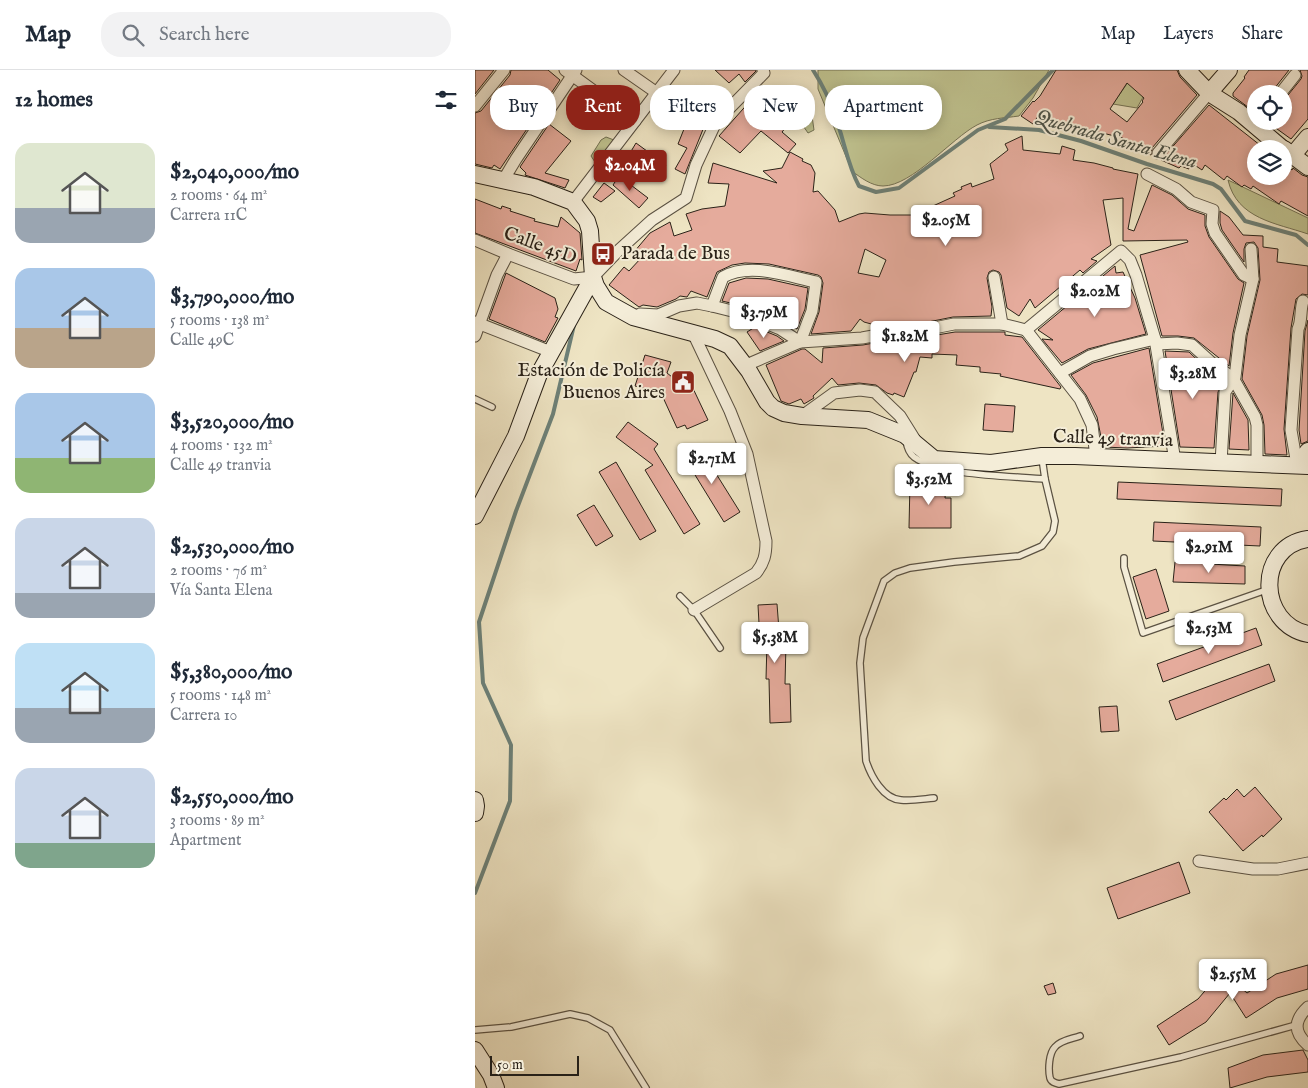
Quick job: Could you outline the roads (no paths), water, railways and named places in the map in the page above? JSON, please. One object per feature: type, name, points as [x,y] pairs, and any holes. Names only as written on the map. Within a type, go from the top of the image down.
[{"type":"main road","points":[[1187,70],[1209,93],[1247,117]]},
{"type":"main road","points":[[1209,93],[1229,70]]},
{"type":"main road","points":[[1263,130],[1274,140]]},
{"type":"main road","points":[[1292,148],[1308,137]]},
{"type":"main road","points":[[1292,156],[1308,167]]},
{"type":"main road","points":[[475,174],[505,179],[573,202],[587,221],[590,231],[593,277],[539,374],[515,436],[475,516]]},
{"type":"main road","name":"Calle 49 tranvia","points":[[593,277],[606,302],[633,317],[715,339],[730,346],[749,371],[767,402],[773,408],[784,413],[802,416],[867,420],[905,435],[934,459],[991,463],[1042,456],[1096,457],[1302,466]]},
{"type":"main road","points":[[1302,466],[1308,451]]},
{"type":"main road","points":[[1308,539],[1291,544],[1281,552],[1273,563],[1269,589],[1275,610],[1283,621],[1299,632],[1308,634]]},
{"type":"main road","points":[[475,1050],[486,1066],[496,1088]]},
{"type":"street","points":[[475,106],[504,70]]},
{"type":"street","points":[[624,70],[650,88]]},
{"type":"street","points":[[663,85],[674,70]]},
{"type":"street","points":[[505,179],[515,159],[571,72],[588,85]]},
{"type":"street","points":[[593,277],[652,220],[686,198],[696,164],[716,122],[763,72]]},
{"type":"street","points":[[1287,85],[1295,75]]},
{"type":"street","points":[[1158,153],[1209,93]]},
{"type":"street","points":[[640,115],[650,102]]},
{"type":"street","points":[[573,202],[628,130]]},
{"type":"street","points":[[1147,174],[1176,189],[1191,202],[1213,210],[1212,224],[1215,233],[1244,275],[1253,279]]},
{"type":"street","name":"Calle 45D","points":[[475,240],[574,279],[593,277]]},
{"type":"street","points":[[1221,463],[1225,392],[1233,378],[1235,378],[1240,335],[1253,279],[1251,249]]},
{"type":"street","points":[[1025,330],[1121,251],[1130,260],[1137,276],[1156,342],[1175,461]]},
{"type":"street","points":[[475,336],[477,323],[508,254]]},
{"type":"street","points":[[712,306],[723,277],[737,271],[775,272],[816,282],[812,311],[799,342]]},
{"type":"street","points":[[993,277],[1002,324]]},
{"type":"street","points":[[1302,466],[1291,430],[1298,329],[1300,327],[1300,309],[1303,301]]},
{"type":"street","points":[[633,317],[637,314],[657,314],[679,306],[697,303],[740,313],[780,329],[799,342]]},
{"type":"street","points":[[477,323],[551,352]]},
{"type":"street","points":[[744,366],[799,342],[862,338],[954,324],[1002,324],[1025,330],[1080,399],[1092,425],[1096,457]]},
{"type":"street","points":[[693,333],[730,411],[747,454],[766,541],[766,554],[763,565],[756,574],[694,610]]},
{"type":"street","points":[[1060,373],[1090,356],[1113,349],[1156,342],[1192,345],[1213,364],[1233,378],[1255,417],[1257,425],[1257,464]]},
{"type":"street","points":[[1296,371],[1308,371]]},
{"type":"street","points":[[802,416],[834,393],[860,390],[875,392],[900,416],[920,448]]},
{"type":"street","points":[[1199,861],[1253,869],[1278,869],[1308,863]]},
{"type":"street","points":[[1308,1007],[1299,1015],[1296,1025],[1301,1039],[1308,1045]]},
{"type":"lane","points":[[475,399],[492,407]]},
{"type":"lane","points":[[905,435],[907,448],[914,457],[948,471],[1045,479]]},
{"type":"lane","points":[[934,798],[900,800],[894,798],[884,792],[869,771],[866,761],[860,663],[863,638],[885,581],[895,573],[910,568],[1019,556],[1042,546],[1053,532],[1055,521],[1045,479],[1042,456]]},
{"type":"lane","points":[[1125,558],[1124,567],[1143,633],[1269,589]]},
{"type":"lane","points":[[680,596],[694,610],[720,648]]},
{"type":"lane","points":[[475,1030],[511,1027],[571,1014],[588,1018],[610,1030],[646,1088]]},
{"type":"lane","points":[[1080,1036],[1061,1042],[1054,1048],[1050,1056],[1050,1078],[1053,1083],[1059,1084],[1181,1057],[1296,1025]]},
{"type":"waterway","name":"Quebrada Santa Elena","points":[[813,70],[831,104],[851,169],[859,186],[876,192],[899,188],[978,130],[1005,119],[1053,70]]},
{"type":"waterway","name":"Quebrada Santa Elena","points":[[989,127],[1039,130],[1081,141],[1213,184],[1221,189],[1245,221],[1296,235],[1308,245]]},
{"type":"waterway","points":[[475,893],[510,801],[511,745],[483,683],[479,622],[516,511],[553,414],[574,325]]},
{"type":"place","name":"Parada de Bus","points":[[603,254]]},
{"type":"place","name":"Estación de Policía Buenos Aires","points":[[683,382]]}]
